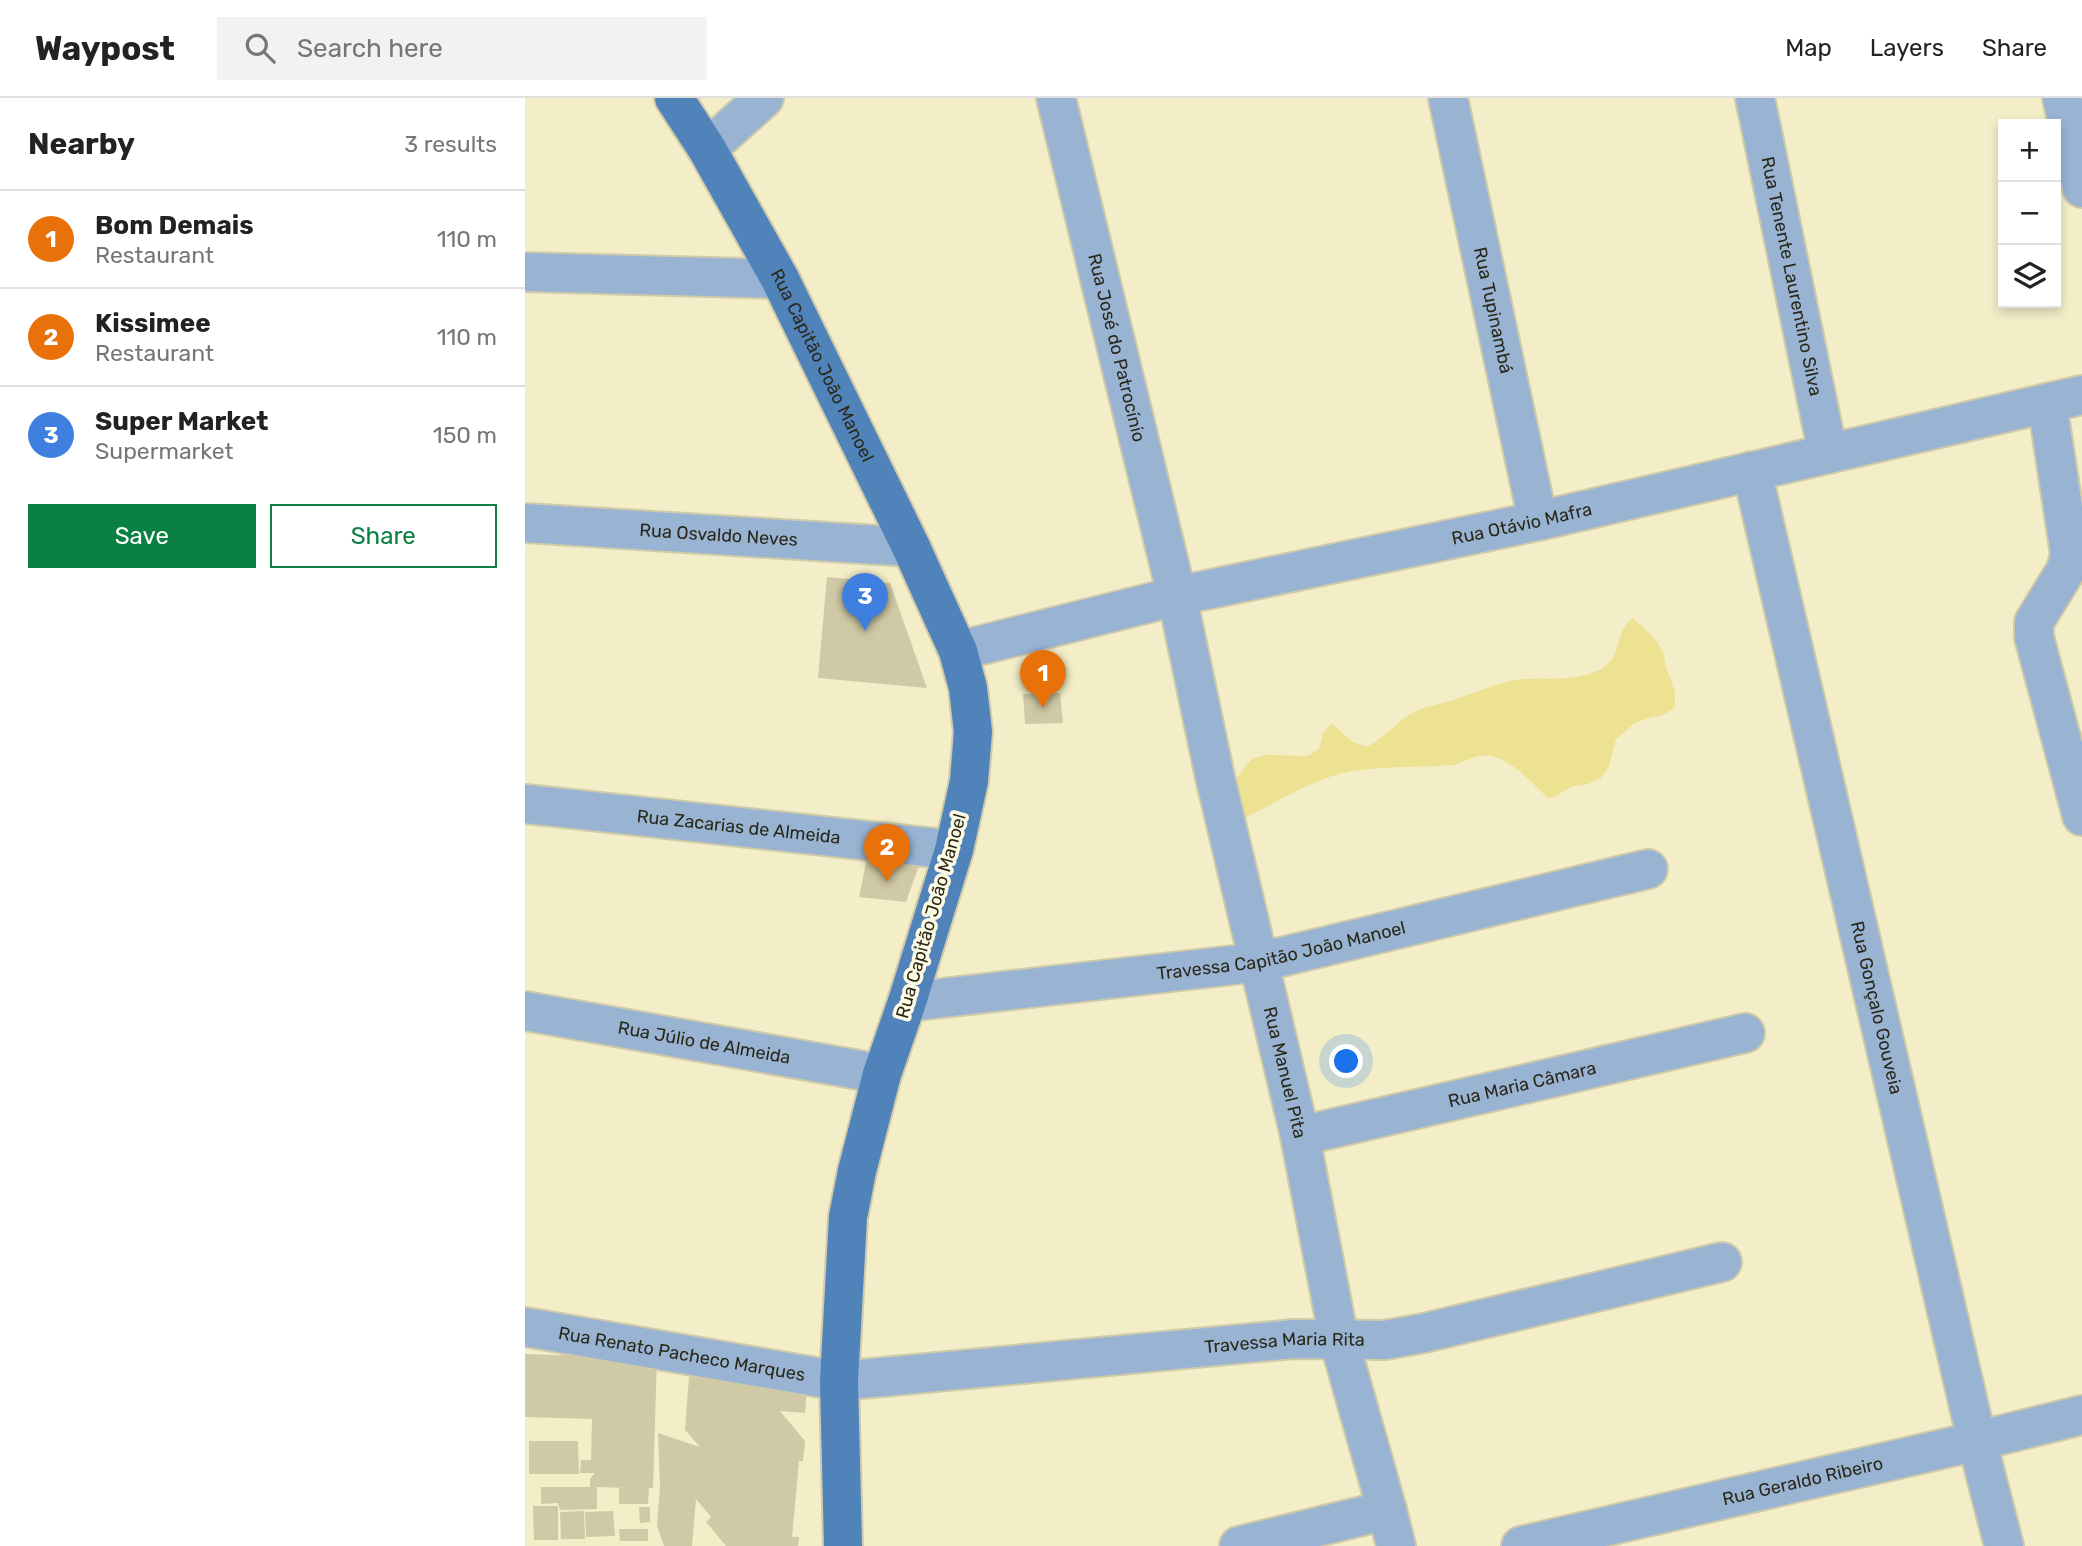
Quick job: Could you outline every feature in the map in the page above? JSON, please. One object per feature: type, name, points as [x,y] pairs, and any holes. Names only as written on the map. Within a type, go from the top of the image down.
[{"type":"main road","name":"Rua Capitão João Manoel","points":[[674,98],[707,149],[780,279],[911,547],[958,651],[968,688],[972,732],[968,781],[954,850],[882,1074],[848,1217],[839,1381],[843,1546]]},
{"type":"street","points":[[707,149],[764,98]]},
{"type":"street","name":"Rua José do Patrocínio","points":[[1056,98],[1177,596]]},
{"type":"street","name":"Rua Tupinambá","points":[[1448,98],[1538,522]]},
{"type":"street","name":"Rua Tenente Laurentino Silva","points":[[1755,98],[1828,454]]},
{"type":"street","points":[[2062,98],[2082,188]]},
{"type":"street","points":[[525,272],[780,279]]},
{"type":"street","points":[[2064,399],[2070,554],[2066,570],[2034,622],[2034,637],[2082,816]]},
{"type":"street","name":"Rua Otávio Mafra","points":[[958,651],[1177,596],[1538,522],[2064,399]]},
{"type":"street","name":"Rua Gonçalo Gouveia","points":[[1752,471],[2002,1539]]},
{"type":"street","name":"Rua Osvaldo Neves","points":[[525,523],[911,547]]},
{"type":"street","name":"Rua Manuel Pita","points":[[1177,596],[1215,777],[1300,1136],[1339,1340],[1391,1528]]},
{"type":"street","name":"Rua Zacarias de Almeida","points":[[525,804],[954,850]]},
{"type":"street","name":"Travessa Capitão João Manoel","points":[[907,1002],[1260,962],[1649,869]]},
{"type":"street","name":"Rua Júlio de Almeida","points":[[525,1011],[882,1074]]},
{"type":"street","name":"Rua Maria Câmara","points":[[1300,1136],[1745,1033]]},
{"type":"street","name":"Travessa Maria Rita","points":[[839,1381],[1294,1339],[1385,1339],[1425,1333],[1722,1262]]},
{"type":"street","name":"Rua Renato Pacheco Marques","points":[[525,1327],[839,1381]]},
{"type":"street","name":"Rua Geraldo Ribeiro","points":[[1521,1546],[1981,1456],[2082,1415]]},
{"type":"street","points":[[1239,1546],[1391,1528]]},
{"type":"shaded area","points":[[1633,618],[1655,639],[1663,652],[1675,692],[1675,708],[1663,715],[1635,723],[1616,739],[1609,766],[1601,778],[1574,786],[1549,799],[1509,763],[1499,758],[1479,756],[1453,765],[1381,768],[1339,774],[1303,788],[1245,818],[1238,816],[1228,792],[1252,759],[1265,755],[1308,756],[1319,749],[1323,734],[1331,723],[1353,742],[1366,747],[1409,715],[1425,708],[1505,682],[1568,678],[1592,673],[1612,660],[1624,628]]},
{"type":"building","points":[[827,577],[890,583],[927,688],[818,678]]},
{"type":"building","points":[[1060,693],[1063,723],[1025,724],[1023,694]]},
{"type":"building","points":[[870,843],[920,863],[906,902],[859,897]]},
{"type":"building","points":[[525,1354],[657,1358],[653,1488],[649,1488],[648,1504],[619,1504],[619,1488],[628,1488],[597,1487],[597,1509],[560,1510],[558,1503],[541,1504],[541,1487],[590,1487],[590,1479],[595,1473],[580,1473],[581,1460],[591,1460],[592,1419],[525,1417]]},
{"type":"building","points":[[689,1377],[807,1388],[805,1413],[780,1411],[805,1441],[803,1461],[799,1461],[792,1537],[799,1537],[798,1546],[726,1546],[706,1522],[711,1517],[696,1499],[692,1546],[664,1546],[657,1526],[660,1487],[658,1433],[700,1447],[685,1430]]},
{"type":"building","points":[[529,1441],[578,1441],[579,1474],[529,1474]]},
{"type":"building","points":[[533,1506],[558,1506],[558,1540],[534,1540]]},
{"type":"building","points":[[639,1507],[650,1507],[650,1522],[640,1523]]},
{"type":"building","points":[[584,1511],[585,1539],[561,1539],[560,1512]]},
{"type":"building","points":[[613,1511],[615,1536],[586,1537],[585,1512]]},
{"type":"building","points":[[619,1529],[648,1529],[648,1541],[620,1541]]},
{"type":"place","name":"Super Market","points":[[865,631]]},
{"type":"place","name":"Bom Demais","points":[[1043,708]]},
{"type":"place","name":"Kissimee","points":[[887,882]]}]
